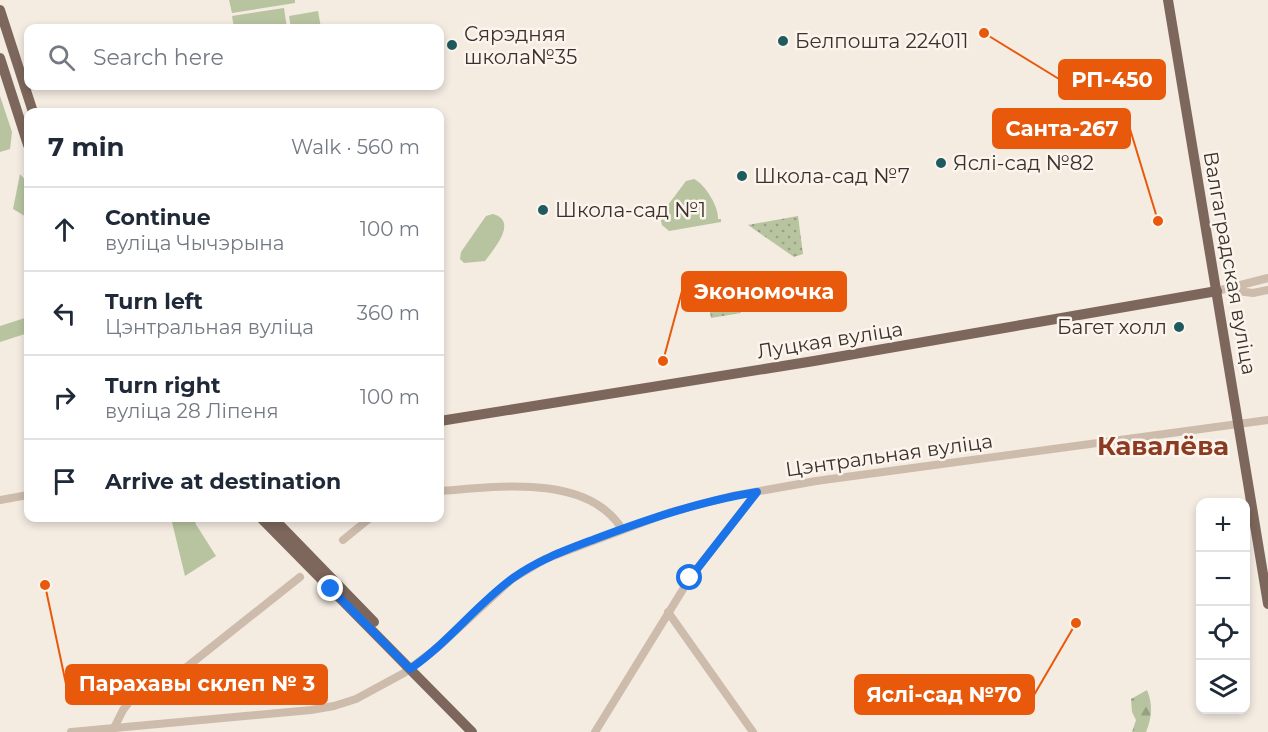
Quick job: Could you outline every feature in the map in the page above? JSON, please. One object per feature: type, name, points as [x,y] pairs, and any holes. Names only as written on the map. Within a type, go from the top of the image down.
[{"type":"main road","name":"Валгаградская вуліца","points":[[1168,0],[1221,290],[1239,423],[1268,604]]},
{"type":"main road","points":[[0,10],[24,84]]},
{"type":"main road","points":[[0,58],[24,133]]},
{"type":"main road","points":[[26,90],[32,108]]},
{"type":"main road","name":"Луцкая вуліца","points":[[444,420],[849,355],[1221,290]]},
{"type":"main road","points":[[265,522],[481,732]]},
{"type":"main road","points":[[277,522],[472,732]]},
{"type":"street","name":"Луцкая вуліца","points":[[1221,290],[1251,280],[1268,278]]},
{"type":"street","name":"Луцкая вуліца","points":[[1221,290],[1253,293],[1268,290]]},
{"type":"street","name":"Цэнтральная вуліца","points":[[71,732],[334,706],[367,694],[413,667],[437,648],[498,590],[544,559],[622,529],[691,507],[757,492],[828,480],[1268,420]]},
{"type":"street","points":[[444,491],[538,487],[561,490],[606,510],[622,529]]},
{"type":"street","points":[[595,732],[668,612],[703,560],[757,492]]},
{"type":"street","points":[[0,500],[24,496]]},
{"type":"street","points":[[343,540],[365,522]]},
{"type":"street","points":[[114,728],[132,698],[188,666],[300,577]]},
{"type":"street","points":[[668,612],[753,732]]},
{"type":"green space","points":[[229,0],[295,0],[295,3],[232,13]]},
{"type":"green space","points":[[284,8],[286,24],[233,24],[232,16]]},
{"type":"green space","points":[[318,11],[320,24],[290,24],[289,16]]},
{"type":"green space","points":[[0,96],[12,132],[10,149],[0,152]]},
{"type":"green space","points":[[20,174],[24,178],[24,216],[13,209]]},
{"type":"green space","points":[[694,179],[710,196],[721,222],[669,231],[662,225],[662,213],[686,181]]},
{"type":"green space","points":[[493,214],[504,223],[502,236],[498,243],[485,261],[464,263],[460,259],[461,252],[486,216]]},
{"type":"green space","points":[[798,216],[803,254],[794,257],[748,225]]},
{"type":"green space","points":[[716,285],[739,302],[741,313],[711,318],[705,286]]},
{"type":"green space","points":[[24,318],[24,334],[0,342],[0,326]]},
{"type":"green space","points":[[172,522],[196,522],[216,556],[185,576]]},
{"type":"green space","points":[[1147,690],[1151,706],[1148,727],[1146,732],[1132,732],[1136,720],[1132,712],[1131,699]]},
{"type":"place","name":"РП-450","points":[[984,33]]},
{"type":"place","name":"Белпошта 224011","points":[[783,41]]},
{"type":"place","name":"Сярэдняя школа№35","points":[[452,45]]},
{"type":"place","name":"Яслі-сад №82","points":[[941,163]]},
{"type":"place","name":"Школа-сад №7","points":[[742,176]]},
{"type":"place","name":"Школа-сад №1","points":[[543,210]]},
{"type":"place","name":"Санта-267","points":[[1158,221]]},
{"type":"place","name":"Багет холл","points":[[1179,327]]},
{"type":"place","name":"Экономочка","points":[[663,361]]},
{"type":"place","name":"Парахавы склеп № 3","points":[[45,585]]},
{"type":"place","name":"Яслі-сад №70","points":[[1076,623]]},
{"type":"district","name":"Кавалёва","points":[[1163,446]]},
{"type":"route","points":[[331,589],[410,669],[437,648],[498,590],[544,559],[671,512],[757,492],[690,578]]}]
